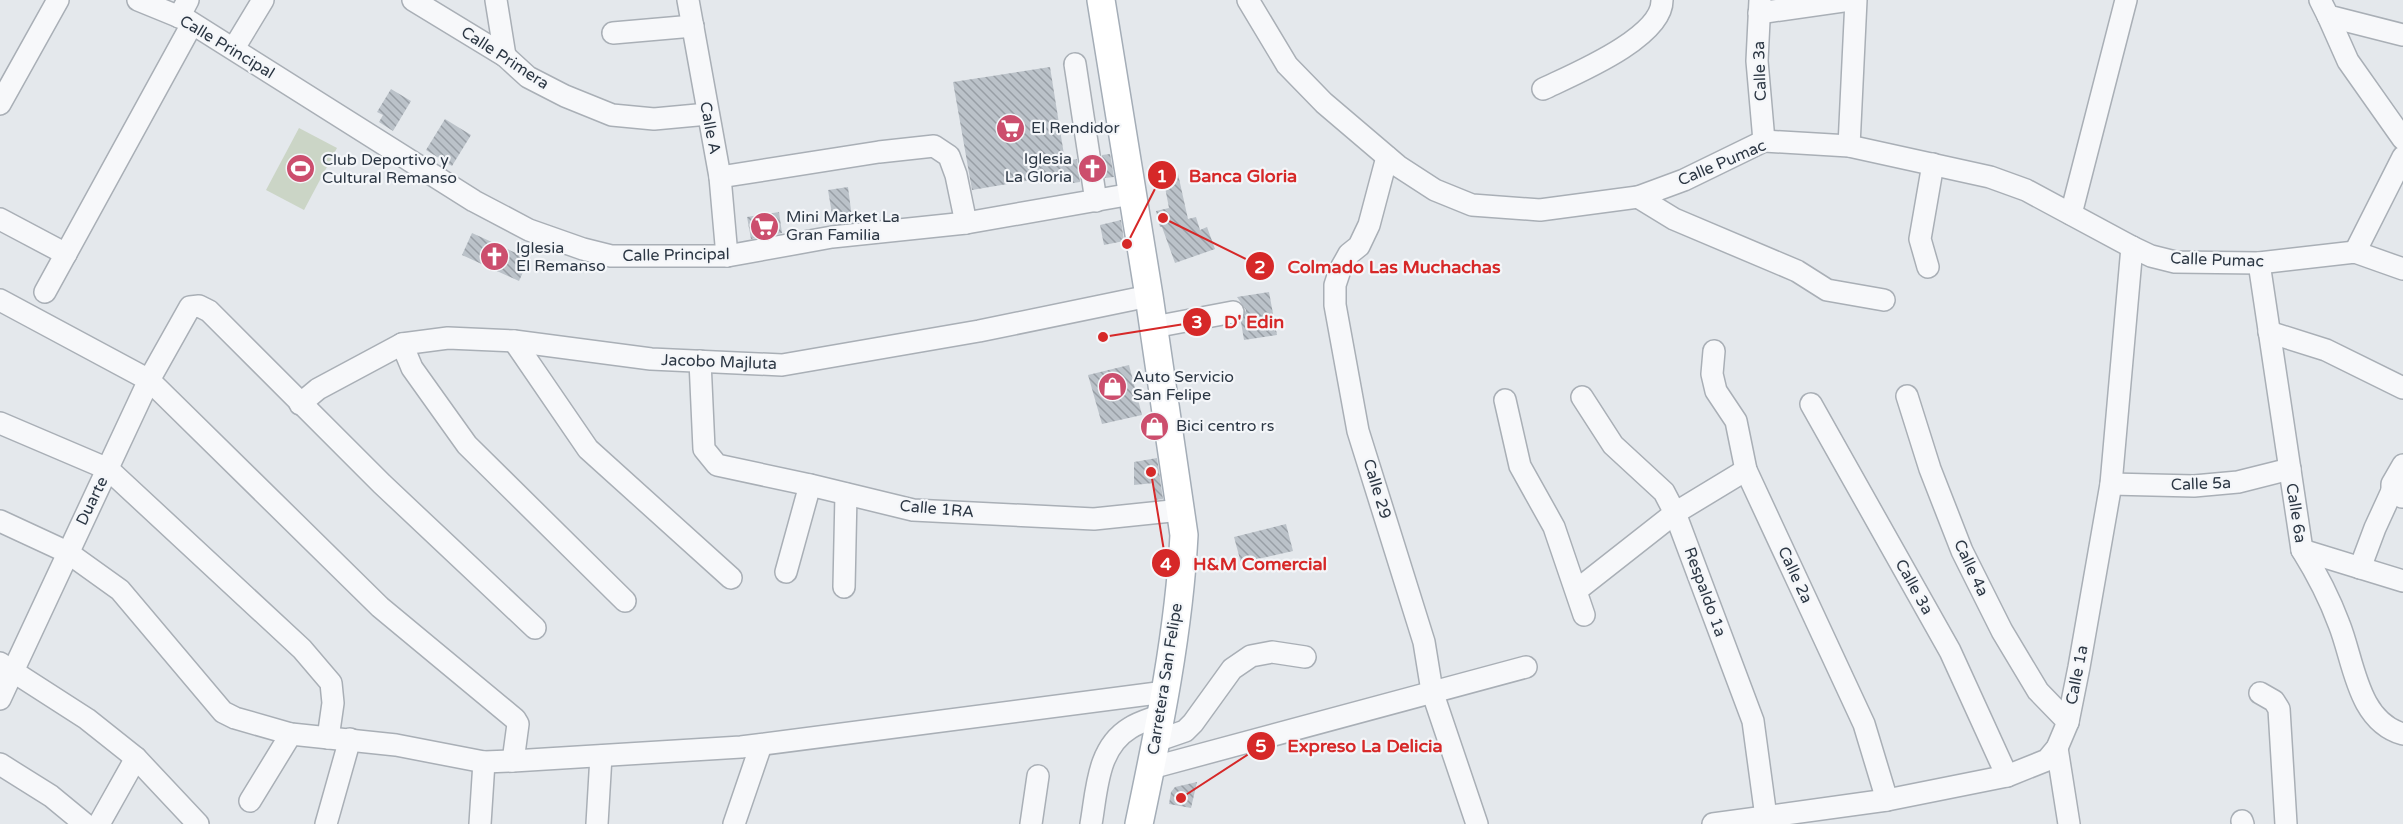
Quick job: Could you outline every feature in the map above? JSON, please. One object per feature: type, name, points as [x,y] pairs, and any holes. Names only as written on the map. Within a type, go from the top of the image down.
[{"type":"main road","name":"Carretera San Felipe","points":[[1101,0],[1154,327],[1184,535],[1161,716],[1139,824]]},
{"type":"street","points":[[0,104],[58,0]]},
{"type":"street","name":"Calle Principal","points":[[138,0],[186,14],[234,48],[474,201],[529,230],[611,256],[727,256],[831,237],[966,223],[1132,194]]},
{"type":"street","points":[[234,48],[263,0]]},
{"type":"street","name":"Calle Primera","points":[[413,0],[505,56],[528,77],[565,96],[612,115],[654,119],[708,114]]},
{"type":"street","points":[[496,0],[505,56]]},
{"type":"street","name":"Calle A","points":[[688,0],[720,177],[727,256]]},
{"type":"street","name":"Calle Pumac","points":[[1248,0],[1287,65],[1324,103],[1387,157],[1435,190],[1472,205],[1540,210],[1638,198],[1683,180],[1764,141],[1849,146],[1990,177],[2026,190],[2151,256],[2175,262],[2259,263],[2355,252],[2403,269]]},
{"type":"street","points":[[1543,89],[1618,53],[1645,30],[1662,7],[1662,0]]},
{"type":"street","points":[[1759,6],[1850,0]]},
{"type":"street","points":[[1849,146],[1856,0]]},
{"type":"street","points":[[2071,214],[2126,0]]},
{"type":"street","name":"Calle 3a","points":[[1759,6],[1757,61],[1764,141]]},
{"type":"street","points":[[2324,8],[2403,35]]},
{"type":"street","points":[[2324,8],[2348,61],[2403,139]]},
{"type":"street","points":[[45,292],[186,14]]},
{"type":"street","points":[[613,33],[693,26]]},
{"type":"street","points":[[1076,64],[1096,201]]},
{"type":"street","points":[[720,177],[879,152],[934,146],[949,156],[956,175],[966,223]]},
{"type":"street","name":"Calle 29","points":[[1387,157],[1370,225],[1359,246],[1349,254],[1340,270],[1335,285],[1335,305],[1358,431],[1425,642],[1432,691],[1477,824]]},
{"type":"street","points":[[2355,252],[2403,157]]},
{"type":"street","points":[[1928,267],[1920,239],[1933,164]]},
{"type":"street","points":[[1638,198],[1674,219],[1797,272],[1827,290],[1884,300]]},
{"type":"street","points":[[0,219],[66,254]]},
{"type":"street","name":"Calle 1a","points":[[2057,748],[2068,722],[2111,484],[2132,247]]},
{"type":"street","name":"Calle 6a","points":[[2259,263],[2302,550],[2321,581],[2340,625],[2363,700],[2378,718],[2403,734]]},
{"type":"street","name":"Jacobo Majluta","points":[[300,405],[318,389],[402,344],[448,338],[514,341],[651,359],[782,365],[979,331],[1149,296]]},
{"type":"street","points":[[0,300],[149,380],[380,607],[514,719],[518,724],[513,761]]},
{"type":"street","name":"Duarte","points":[[0,699],[7,667],[67,552],[149,380],[190,307],[199,306],[209,311],[300,405]]},
{"type":"street","points":[[1154,327],[1233,312]]},
{"type":"street","points":[[2269,332],[2326,350],[2403,388]]},
{"type":"street","points":[[514,341],[588,449],[730,578]]},
{"type":"street","points":[[402,344],[412,368],[467,445],[625,601]]},
{"type":"street","name":"Calle 2a","points":[[1714,351],[1712,374],[1716,391],[1736,421],[1746,470],[1864,724],[1887,800]]},
{"type":"street","name":"Calle 1RA","points":[[700,361],[704,449],[717,465],[913,510],[1094,519],[1182,510]]},
{"type":"street","name":"Calle 4a","points":[[1907,396],[1930,469],[1962,551],[2002,631],[2038,691],[2068,722]]},
{"type":"street","name":"Respaldo 1a","points":[[1582,398],[1613,445],[1664,492],[1676,513],[1753,721],[1766,817]]},
{"type":"street","points":[[1505,400],[1520,465],[1554,526],[1584,615]]},
{"type":"street","name":"Calle 3a","points":[[1811,404],[1950,651],[2007,776]]},
{"type":"street","points":[[300,405],[535,628]]},
{"type":"street","points":[[0,423],[108,469],[302,649],[331,683],[333,703],[328,738]]},
{"type":"street","points":[[2360,568],[2398,494],[2392,484],[2403,465]]},
{"type":"street","name":"Calle 5a","points":[[2111,484],[2194,486],[2238,482],[2290,469]]},
{"type":"street","points":[[1577,590],[1676,513],[1746,470]]},
{"type":"street","points":[[786,572],[810,485]]},
{"type":"street","points":[[844,587],[846,494]]},
{"type":"street","points":[[0,521],[67,552],[120,590],[223,712],[249,723],[291,734],[396,745],[484,762],[601,756],[1161,716],[1185,731],[1232,669],[1251,656],[1272,652],[1305,657]]},
{"type":"street","points":[[2302,550],[2403,581]]},
{"type":"street","points":[[7,667],[87,719],[136,758],[198,824]]},
{"type":"street","points":[[1151,768],[1526,667]]},
{"type":"street","points":[[2260,693],[2274,701],[2279,709],[2286,824]]},
{"type":"street","points":[[1091,824],[1102,759],[1112,743],[1130,728],[1161,716]]},
{"type":"street","points":[[250,801],[291,734]]},
{"type":"street","points":[[326,824],[350,739]]},
{"type":"street","points":[[734,824],[761,745]]},
{"type":"street","points":[[1713,824],[1887,800],[2007,776],[2047,760],[2057,748]]},
{"type":"street","points":[[2057,748],[2069,824]]},
{"type":"street","points":[[597,824],[601,756]]},
{"type":"street","points":[[99,824],[136,758]]},
{"type":"street","points":[[480,824],[484,762]]},
{"type":"street","points":[[0,764],[51,796],[85,824]]},
{"type":"street","points":[[1031,824],[1038,776]]},
{"type":"green space","name":"Club Deportivo y Cultural Remanso","points":[[299,128],[337,148],[304,210],[266,190]]},
{"type":"building","name":"El Rendidor","points":[[1050,67],[1065,161],[1077,159],[1080,182],[1073,183],[1072,173],[972,190],[953,82]]},
{"type":"building","points":[[391,89],[411,101],[393,131],[379,122],[383,115],[377,112]]},
{"type":"building","points":[[445,119],[471,135],[452,166],[426,150]]},
{"type":"building","points":[[1110,154],[1114,177],[1105,178],[1102,155]]},
{"type":"building","points":[[1178,174],[1188,219],[1196,217],[1200,230],[1207,227],[1215,249],[1175,263],[1156,211],[1169,208],[1163,177]]},
{"type":"building","points":[[848,187],[852,218],[833,220],[828,190]]},
{"type":"building","name":"Mini Market La Gran Familia","points":[[779,212],[782,233],[751,239],[747,217]]},
{"type":"building","points":[[1121,220],[1124,241],[1104,245],[1100,225]]},
{"type":"building","name":"Iglesia El Remanso","points":[[472,233],[529,259],[519,281],[462,255]]},
{"type":"building","points":[[1269,292],[1277,335],[1244,340],[1241,322],[1246,310],[1237,297]]},
{"type":"building","name":"Auto Servicio San Felipe","points":[[1129,365],[1142,415],[1102,424],[1088,375]]},
{"type":"building","points":[[1157,458],[1163,499],[1155,500],[1154,483],[1134,485],[1134,462]]},
{"type":"building","points":[[1286,524],[1293,551],[1241,563],[1234,537]]},
{"type":"building","points":[[1197,782],[1191,808],[1169,804],[1171,792],[1175,787]]},
{"type":"place","name":"El Rendidor","points":[[1010,128]]},
{"type":"place","name":"Iglesia La Gloria","points":[[1093,168]]},
{"type":"place","name":"Club Deportivo y Cultural Remanso","points":[[301,169]]},
{"type":"place","name":"Colmado Las Muchachas","points":[[1163,218]]},
{"type":"place","name":"Mini Market La Gran Familia","points":[[765,226]]},
{"type":"place","name":"Banca Gloria","points":[[1127,244]]},
{"type":"place","name":"Iglesia El Remanso","points":[[495,257]]},
{"type":"place","name":"D' Edin","points":[[1103,337]]},
{"type":"place","name":"Auto Servicio San Felipe","points":[[1112,386]]},
{"type":"place","name":"Bici centro rs","points":[[1155,426]]},
{"type":"place","name":"H&M Comercial","points":[[1151,472]]},
{"type":"place","name":"Expreso La Delicia","points":[[1181,798]]}]
